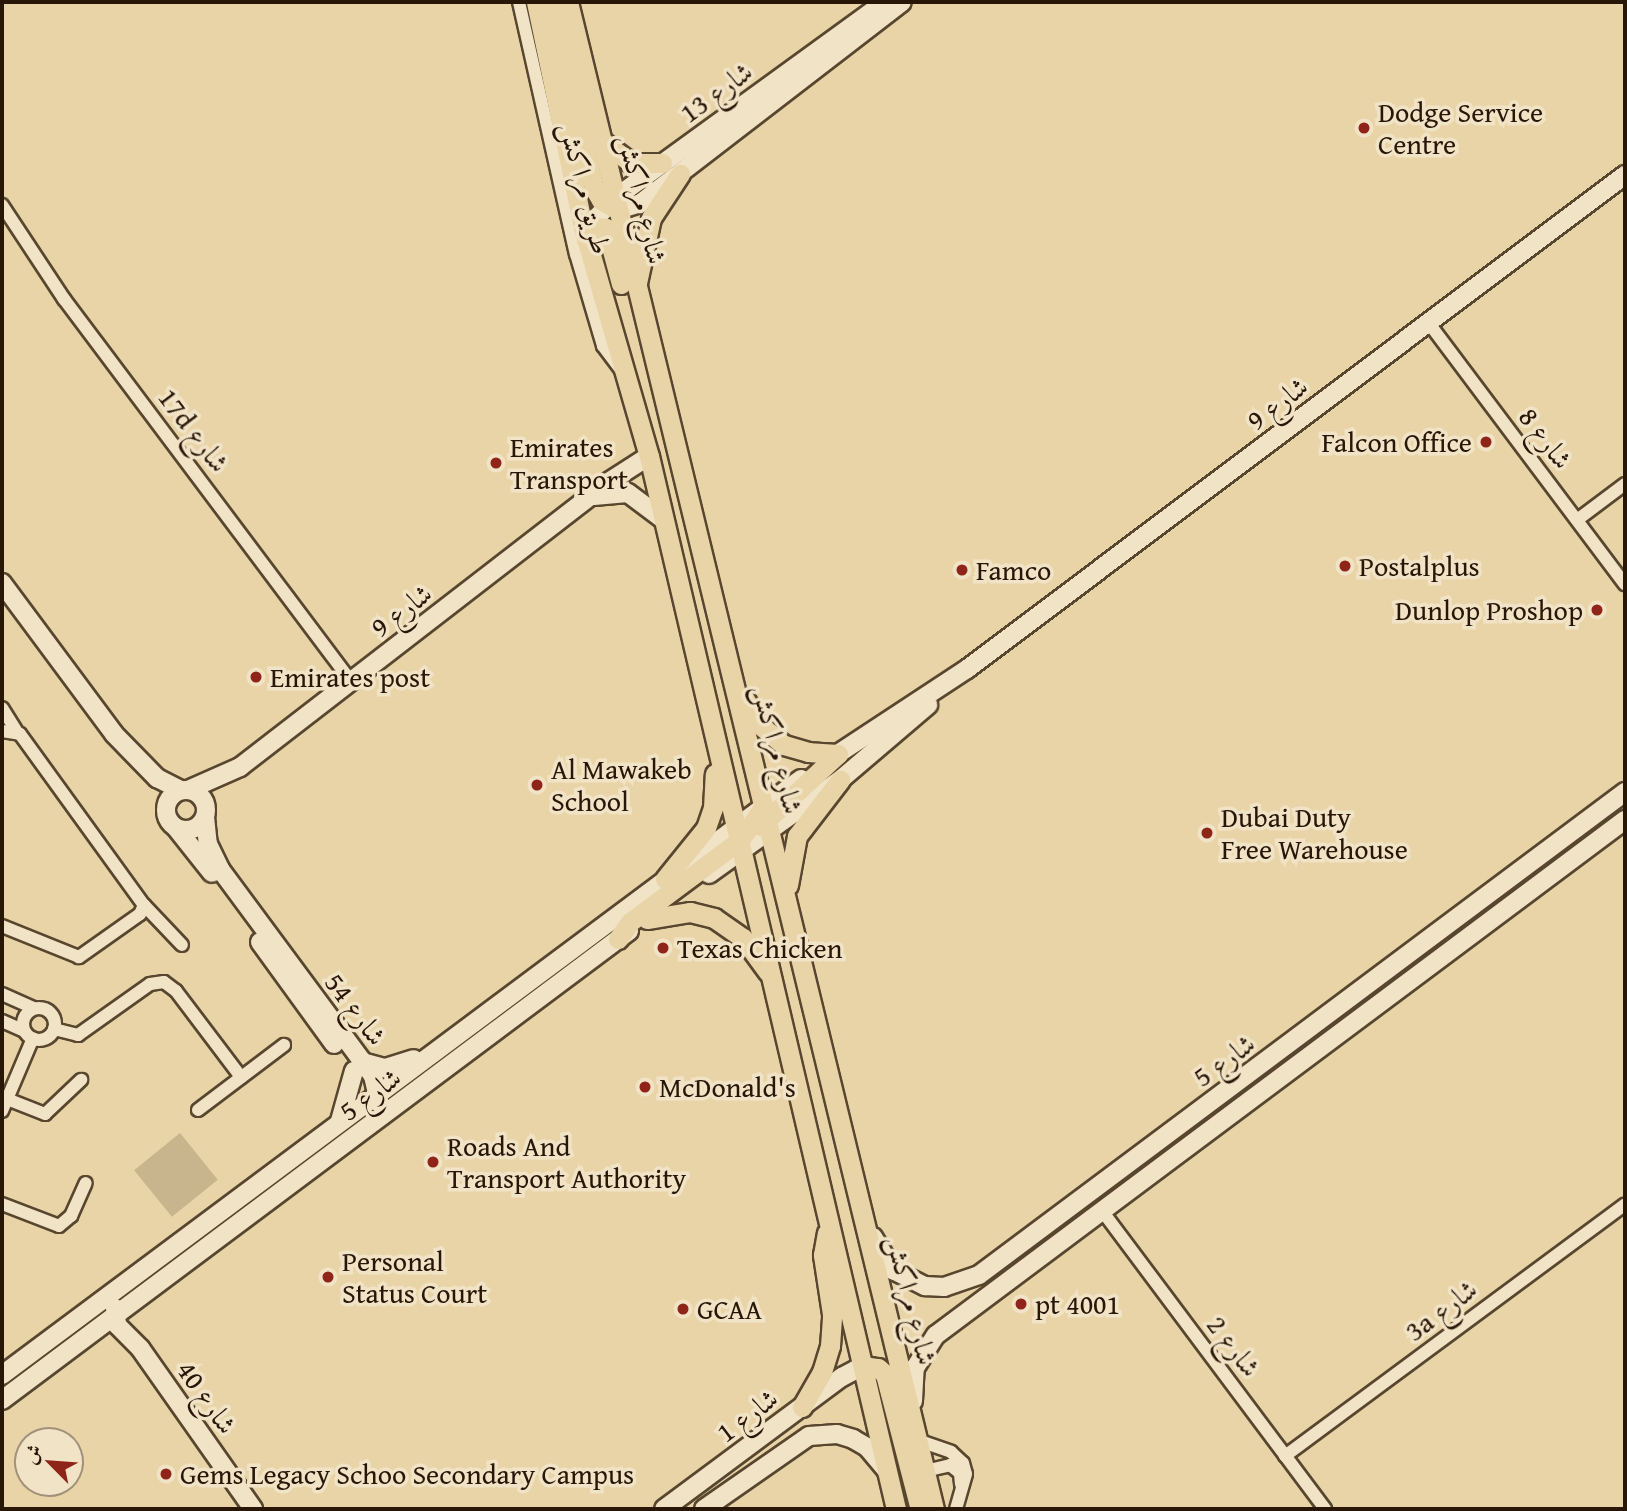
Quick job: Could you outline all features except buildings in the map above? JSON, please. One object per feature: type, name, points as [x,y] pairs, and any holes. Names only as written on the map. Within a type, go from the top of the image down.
[{"type":"main road","name":"شارع مراكش","points":[[536,2],[585,236],[628,376],[649,456],[715,752],[786,900],[934,1509]]},
{"type":"main road","points":[[550,2],[594,188],[613,204]]},
{"type":"main road","name":"شارع مراكش","points":[[568,2],[613,204],[732,679],[772,976],[896,1509]]},
{"type":"main road","points":[[600,139],[614,155],[631,163],[662,163]]},
{"type":"main road","points":[[635,291],[651,218],[680,174]]},
{"type":"main road","points":[[585,236],[593,227],[606,228],[637,345],[654,368]]},
{"type":"main road","points":[[697,673],[715,704],[782,931],[800,960]]},
{"type":"main road","points":[[732,679],[771,736],[795,750],[838,754]]},
{"type":"main road","points":[[665,879],[710,818],[715,752]]},
{"type":"main road","points":[[618,939],[630,922],[753,829],[838,754]]},
{"type":"main road","points":[[786,900],[797,836],[840,780]]},
{"type":"main road","points":[[647,919],[690,912],[714,918],[743,938],[772,976]]},
{"type":"main road","points":[[802,1407],[822,1373],[830,1346],[832,1314],[823,1255],[830,1225]]},
{"type":"main road","points":[[863,1366],[878,1368],[885,1374],[920,1509]]},
{"type":"street","name":"طريق مراكش","points":[[519,2],[597,327],[607,354],[628,376]]},
{"type":"street","name":"شارع 13","points":[[585,236],[613,204],[662,163],[885,2]]},
{"type":"street","name":"شارع 13","points":[[613,204],[642,203],[902,2]]},
{"type":"street","name":"شارع 9","points":[[838,754],[961,673],[1625,175]]},
{"type":"street","name":"17d شارع","points":[[2,205],[64,299],[351,681]]},
{"type":"street","name":"شارع 8","points":[[1428,322],[1625,584]]},
{"type":"street","name":"شارع 9","points":[[185,790],[240,767],[649,456]]},
{"type":"street","points":[[1577,520],[1625,484]]},
{"type":"street","points":[[594,496],[628,493],[664,520]]},
{"type":"street","points":[[2,583],[114,734],[157,778],[203,800],[206,815],[192,830],[177,829],[166,816],[166,803],[123,751],[114,734]]},
{"type":"street","name":"شارع 9","points":[[753,829],[840,780],[961,673]]},
{"type":"street","points":[[2,708],[144,905],[182,945]]},
{"type":"street","points":[[2,731],[17,732]]},
{"type":"street","name":"شارع 9","points":[[206,815],[240,767]]},
{"type":"street","points":[[166,803],[185,790]]},
{"type":"street","name":"شارع 5","points":[[862,1213],[881,1256],[893,1270],[925,1286],[962,1283],[979,1275],[1625,792]]},
{"type":"street","name":"شارع 54","points":[[206,815],[208,844],[220,869],[358,1066]]},
{"type":"street","name":"شارع 5","points":[[916,1434],[912,1380],[927,1345],[1625,820]]},
{"type":"street","name":"شارع 54","points":[[177,829],[380,1094]]},
{"type":"street","name":"شارع 5","points":[[2,1376],[665,879],[753,829]]},
{"type":"street","name":"شارع 5","points":[[2,1400],[647,919],[753,829]]},
{"type":"street","points":[[2,926],[79,957],[140,914],[144,905]]},
{"type":"street","points":[[54,1029],[78,1035],[150,984],[164,982],[176,991],[242,1077]]},
{"type":"street","points":[[2,994],[48,1011],[54,1029]]},
{"type":"street","points":[[2,1111],[29,1035],[26,1015],[34,1008]]},
{"type":"street","points":[[2,1021],[29,1035],[48,1037],[54,1029]]},
{"type":"street","points":[[198,1110],[284,1045]]},
{"type":"street","points":[[339,1123],[358,1066],[394,1068],[431,1055]]},
{"type":"street","points":[[7,1099],[45,1114],[82,1080]]},
{"type":"street","points":[[251,1215],[373,1113],[380,1094],[405,1101]]},
{"type":"street","points":[[1164,1137],[1166,1149],[1175,1157]]},
{"type":"street","points":[[2,1204],[59,1226],[71,1216],[86,1183]]},
{"type":"street","name":"3a شارع","points":[[1285,1456],[1625,1204]]},
{"type":"street","points":[[114,1319],[115,1308],[129,1289],[209,1228],[222,1211]]},
{"type":"street","name":"شارع 2","points":[[1103,1212],[1325,1509]]},
{"type":"street","points":[[140,1348],[134,1325],[142,1297]]},
{"type":"street","name":"شارع 40","points":[[114,1319],[140,1348],[253,1509]]},
{"type":"street","name":"شارع 1","points":[[664,1509],[802,1407],[863,1366]]},
{"type":"street","name":"شارع 1","points":[[704,1509],[809,1436],[836,1434],[853,1439],[867,1447],[889,1474]]},
{"type":"street","points":[[916,1434],[960,1458],[966,1474],[956,1509]]},
{"type":"street","points":[[925,1471],[950,1465],[960,1473],[961,1484]]},
{"type":"shaded area","points":[[180,1133],[218,1180],[172,1217],[134,1170]]},
{"type":"place","name":"Dodge Service Centre","points":[[1364,128]]},
{"type":"place","name":"Falcon Office","points":[[1486,442]]},
{"type":"place","name":"Emirates Transport","points":[[496,463]]},
{"type":"place","name":"Postalplus","points":[[1345,566]]},
{"type":"place","name":"Famco","points":[[962,570]]},
{"type":"place","name":"Dunlop Proshop","points":[[1597,610]]},
{"type":"place","name":"Emirates post","points":[[256,677]]},
{"type":"place","name":"Al Mawakeb School","points":[[537,785]]},
{"type":"place","name":"Dubai Duty Free Warehouse","points":[[1207,833]]},
{"type":"place","name":"Texas Chicken","points":[[663,948]]},
{"type":"place","name":"McDonald's","points":[[645,1087]]},
{"type":"place","name":"Roads And Transport Authority","points":[[433,1162]]},
{"type":"place","name":"Personal Status Court","points":[[328,1277]]},
{"type":"place","name":"pt 4001","points":[[1021,1304]]},
{"type":"place","name":"GCAA","points":[[683,1309]]},
{"type":"place","name":"Gems Legacy Schoo Secondary Campus","points":[[166,1474]]}]
